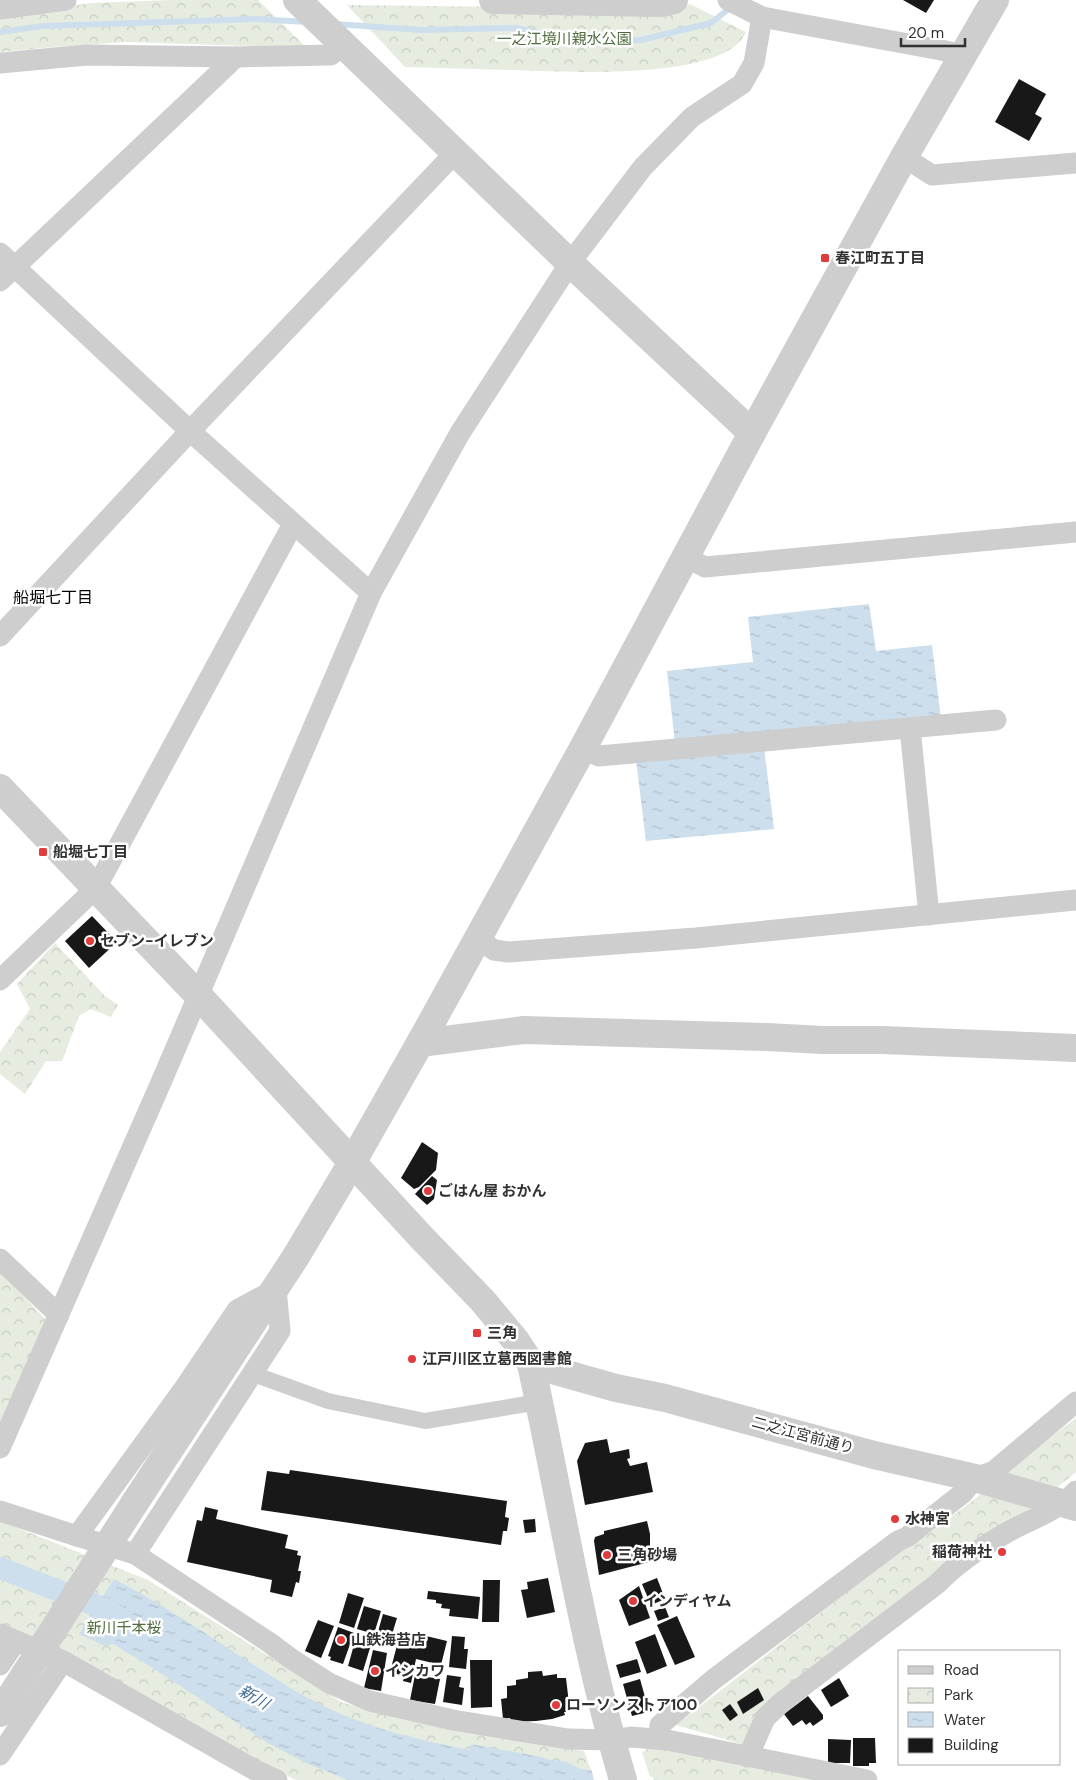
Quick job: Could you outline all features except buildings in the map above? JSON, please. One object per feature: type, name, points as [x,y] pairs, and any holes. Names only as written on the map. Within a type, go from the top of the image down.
[{"type":"street","points":[[0,9],[66,0]]},
{"type":"street","points":[[297,0],[570,263],[752,434]]},
{"type":"street","points":[[493,0],[660,3],[674,0]]},
{"type":"street","points":[[728,0],[762,17],[963,55]]},
{"type":"street","points":[[6,1705],[134,1504],[276,1289],[353,1161],[583,748],[904,157],[995,0]]},
{"type":"street","points":[[0,1448],[59,1316],[371,593],[460,433],[570,263],[643,167],[692,117],[742,84],[754,63],[762,17]]},
{"type":"street","points":[[0,63],[87,55],[236,57],[331,55],[343,44]]},
{"type":"street","points":[[236,57],[5,267],[371,593]]},
{"type":"street","points":[[0,636],[190,431],[455,153]]},
{"type":"street","points":[[904,157],[932,175],[1076,163]]},
{"type":"street","points":[[0,980],[96,888],[293,524]]},
{"type":"street","points":[[686,558],[706,567],[1076,532]]},
{"type":"street","points":[[583,748],[599,756],[996,720]]},
{"type":"street","points":[[910,728],[929,915]]},
{"type":"street","points":[[0,788],[198,995],[422,1238],[483,1301],[516,1341],[531,1364],[580,1612],[601,1702],[623,1780]]},
{"type":"street","points":[[478,939],[494,950],[508,952],[696,938],[1076,900]]},
{"type":"street","points":[[420,1043],[524,1030],[822,1040],[882,1040],[1076,1048]]},
{"type":"street","points":[[0,1259],[59,1316]]},
{"type":"street","points":[[135,1554],[280,1331],[276,1289]]},
{"type":"street","points":[[77,1536],[183,1390],[236,1310],[276,1289]]},
{"type":"street","name":"二之江宮前通り","points":[[531,1364],[616,1388],[666,1398],[874,1455],[1071,1500]]},
{"type":"street","points":[[253,1374],[328,1401],[425,1421],[539,1402]]},
{"type":"street","points":[[659,1739],[660,1725],[714,1679],[898,1541],[907,1537],[962,1493],[975,1478],[994,1471],[1076,1402]]},
{"type":"street","points":[[748,1757],[765,1718],[782,1702],[937,1584],[949,1572],[1004,1534],[1071,1500]]},
{"type":"street","points":[[0,1511],[135,1554],[329,1683],[370,1700],[453,1720],[613,1747],[631,1738],[659,1739],[867,1780]]},
{"type":"street","points":[[0,1665],[8,1638],[64,1662],[255,1770],[277,1780]]},
{"type":"street","points":[[0,1755],[64,1662]]},
{"type":"green space","points":[[170,0],[259,0],[307,48],[127,42],[0,52],[0,16],[91,3]]},
{"type":"green space","name":"一之江境川親水公園","points":[[690,4],[746,32],[732,48],[707,60],[674,67],[599,72],[405,67],[347,5],[672,9]]},
{"type":"green space","points":[[55,943],[105,996],[118,1005],[111,1017],[91,1009],[79,1016],[62,1061],[46,1061],[25,1094],[0,1074],[0,1052],[30,1009],[17,984]]},
{"type":"green space","points":[[0,1271],[48,1322],[0,1439]]},
{"type":"green space","points":[[1076,1418],[1076,1472],[745,1745],[676,1725],[904,1548],[909,1548],[975,1499],[1008,1469]]},
{"type":"green space","name":"新川千本桜","points":[[0,1521],[148,1580],[343,1703],[584,1751],[595,1780],[296,1780],[0,1632]]},
{"type":"green space","points":[[658,1743],[848,1780],[651,1780],[642,1752]]},
{"type":"water","points":[[869,604],[876,651],[932,645],[941,719],[675,743],[667,671],[753,662],[748,617]]},
{"type":"water","points":[[764,747],[774,829],[646,841],[636,760]]},
{"type":"water","points":[[114,1579],[178,1616],[296,1691],[325,1707],[356,1720],[398,1734],[469,1750],[471,1744],[550,1760],[564,1761],[581,1769],[660,1780],[348,1780],[306,1763],[268,1743],[113,1644],[105,1646],[79,1634]]},
{"type":"pier","points":[[591,1768],[653,1777],[654,1780],[594,1780]]},
{"type":"waterway","points":[[335,24],[421,30],[515,28],[584,42],[641,40],[711,23],[731,7]]},
{"type":"waterway","points":[[0,32],[43,26],[255,19],[308,22]]},
{"type":"waterway","name":"新川","points":[[0,1568],[103,1608],[123,1620]]},
{"type":"place","name":"春江町五丁目","points":[[825,258]]},
{"type":"place","name":"船堀七丁目","points":[[43,852]]},
{"type":"place","name":"セブン-イレブン","points":[[90,941]]},
{"type":"place","name":"ごはん屋 おかん","points":[[428,1191]]},
{"type":"place","name":"三角","points":[[477,1333]]},
{"type":"place","name":"江戸川区立葛西図書館","points":[[412,1359]]},
{"type":"place","name":"水神宮","points":[[895,1519]]},
{"type":"place","name":"稲荷神社","points":[[1002,1552]]},
{"type":"place","name":"三角砂場","points":[[607,1555]]},
{"type":"place","name":"インディヤム","points":[[633,1601]]},
{"type":"place","name":"山鉄海苔店","points":[[341,1640]]},
{"type":"place","name":"イシカワ","points":[[375,1671]]},
{"type":"place","name":"ローソンストア100","points":[[556,1705]]},
{"type":"district","name":"船堀七丁目","points":[[53,597]]}]
